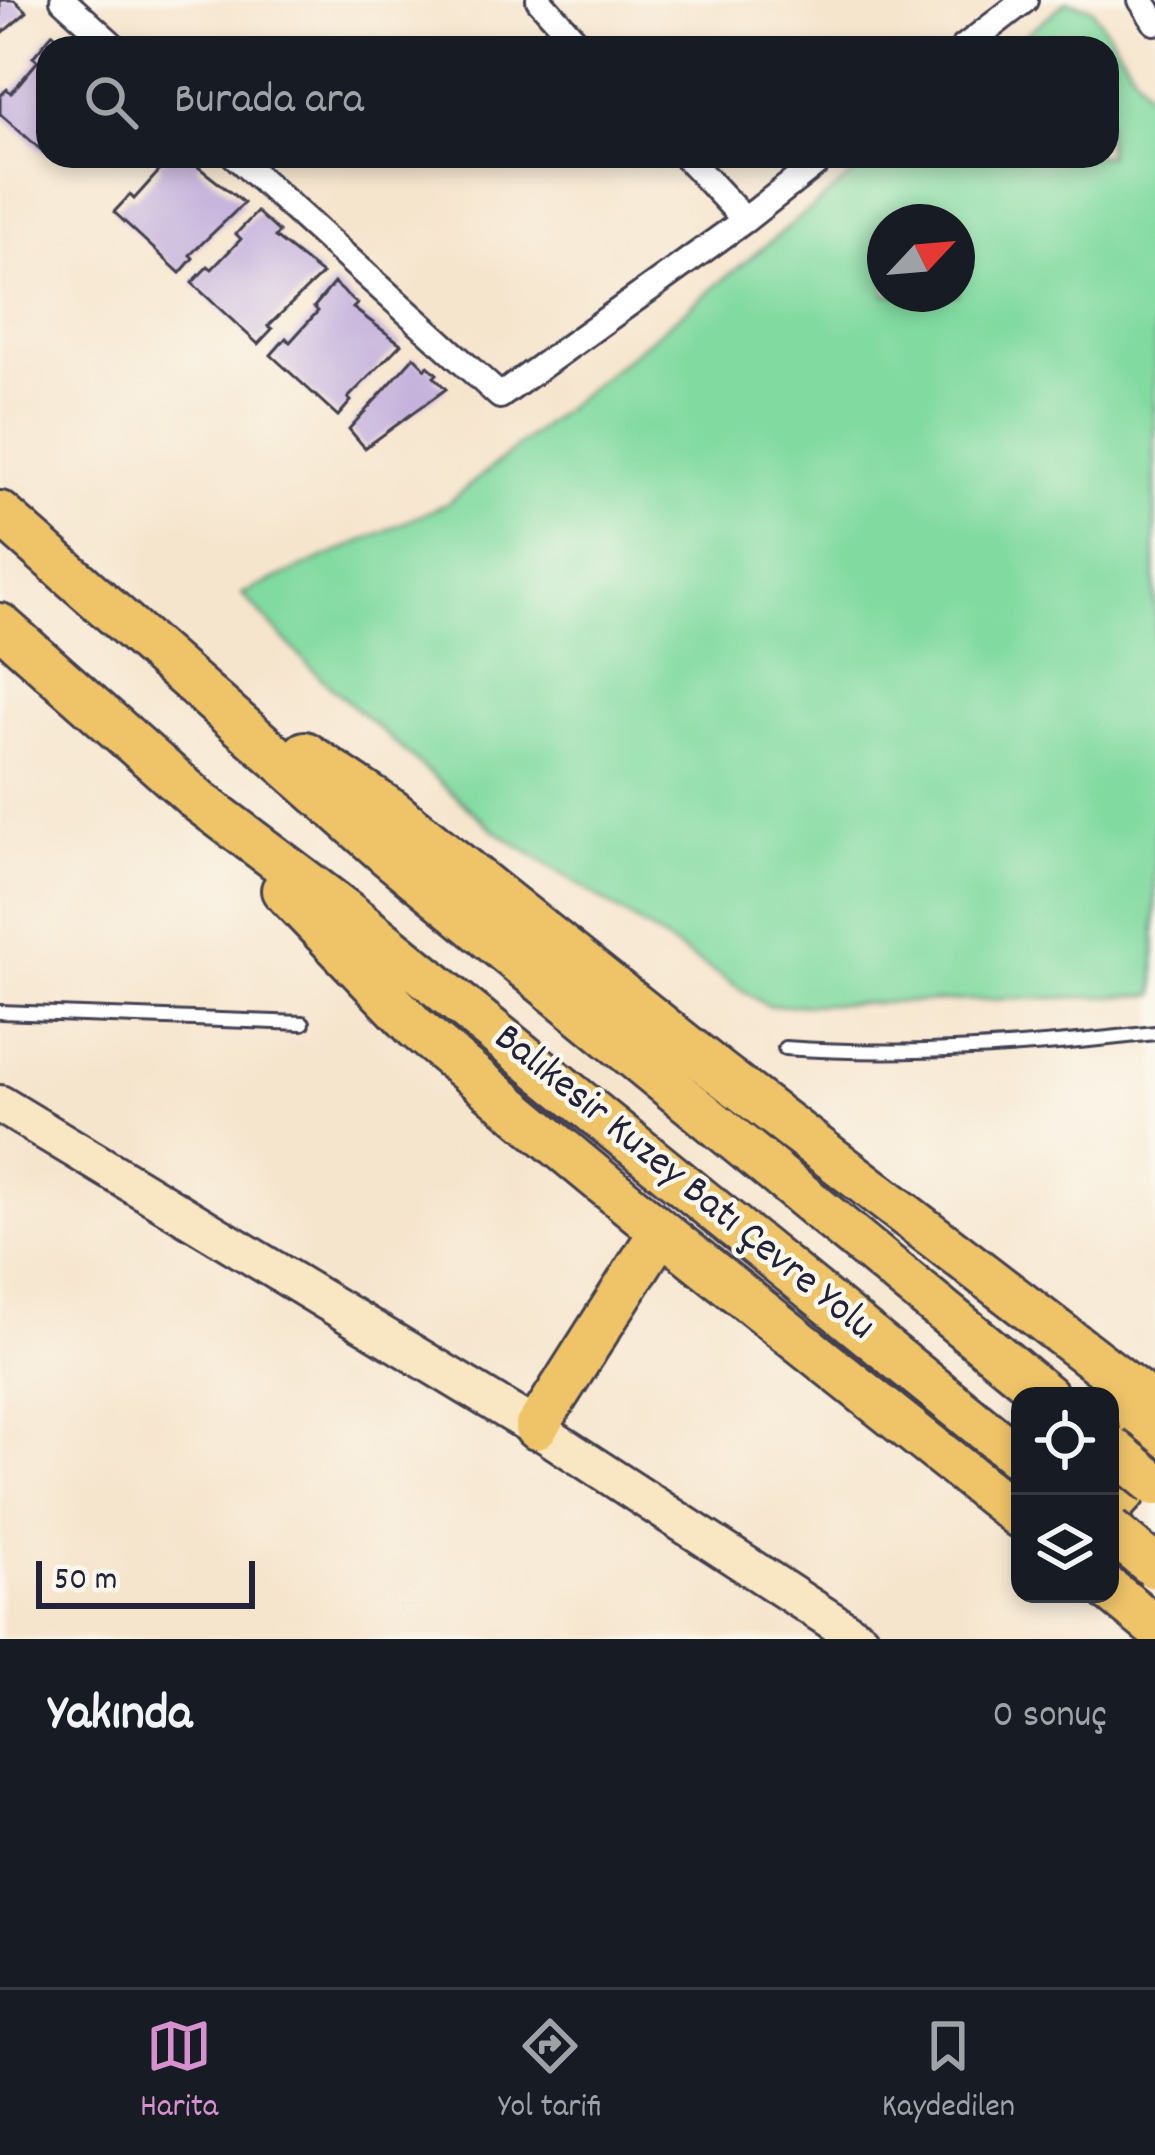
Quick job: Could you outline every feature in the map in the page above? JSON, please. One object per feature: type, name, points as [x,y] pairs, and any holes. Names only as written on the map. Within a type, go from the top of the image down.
[{"type":"highway","points":[[0,514],[165,658],[392,811],[719,1072],[1155,1406]]},
{"type":"highway","points":[[0,625],[200,802],[416,1028],[661,1231],[1011,1508]]},
{"type":"highway","name":"Balıkesir Kuzey Batı Çevre Yolu","points":[[165,658],[390,857],[1036,1387]]},
{"type":"highway","name":"Balıkesir Kuzey Batı Çevre Yolu","points":[[200,802],[345,911],[1011,1450]]},
{"type":"highway","points":[[536,1428],[661,1231]]},
{"type":"highway","points":[[1100,1363],[1139,1407],[1144,1437],[1139,1467],[1119,1498]]},
{"type":"highway","points":[[1119,1455],[1155,1484]]},
{"type":"highway","points":[[1119,1537],[1155,1567]]},
{"type":"main road","points":[[0,1104],[536,1428],[860,1639]]},
{"type":"main road","points":[[1132,1617],[1155,1556]]},
{"type":"street","points":[[63,0],[103,36]]},
{"type":"street","points":[[539,0],[572,36]]},
{"type":"street","points":[[979,36],[1024,0]]},
{"type":"street","points":[[1141,0],[1155,22]]},
{"type":"street","points":[[248,168],[500,396],[811,168]]},
{"type":"street","points":[[696,168],[745,220]]},
{"type":"lane","points":[[0,1012],[303,1022]]},
{"type":"lane","points":[[785,1048],[869,1054],[1155,1033]]},
{"type":"green space","points":[[1067,1],[1092,8],[1110,36],[1024,36]]},
{"type":"green space","points":[[1119,50],[1155,105],[1155,995],[767,1006],[494,830],[320,677],[242,594],[448,503],[861,168],[1119,168]]},
{"type":"building","points":[[0,0],[14,0],[27,12],[0,35]]},
{"type":"building","points":[[36,63],[36,146],[0,114],[0,96],[7,89],[11,93]]},
{"type":"building","points":[[162,168],[200,168],[244,203],[190,255],[193,258],[180,273],[114,212],[130,195],[134,199]]},
{"type":"building","points":[[257,212],[279,232],[275,237],[322,274],[268,326],[272,329],[258,344],[192,283],[241,239],[236,234]]},
{"type":"building","points":[[334,283],[357,304],[353,308],[401,344],[348,398],[351,401],[338,416],[271,355],[318,311],[314,307]]},
{"type":"building","points":[[414,357],[437,374],[434,377],[446,389],[365,448],[349,429]]}]
